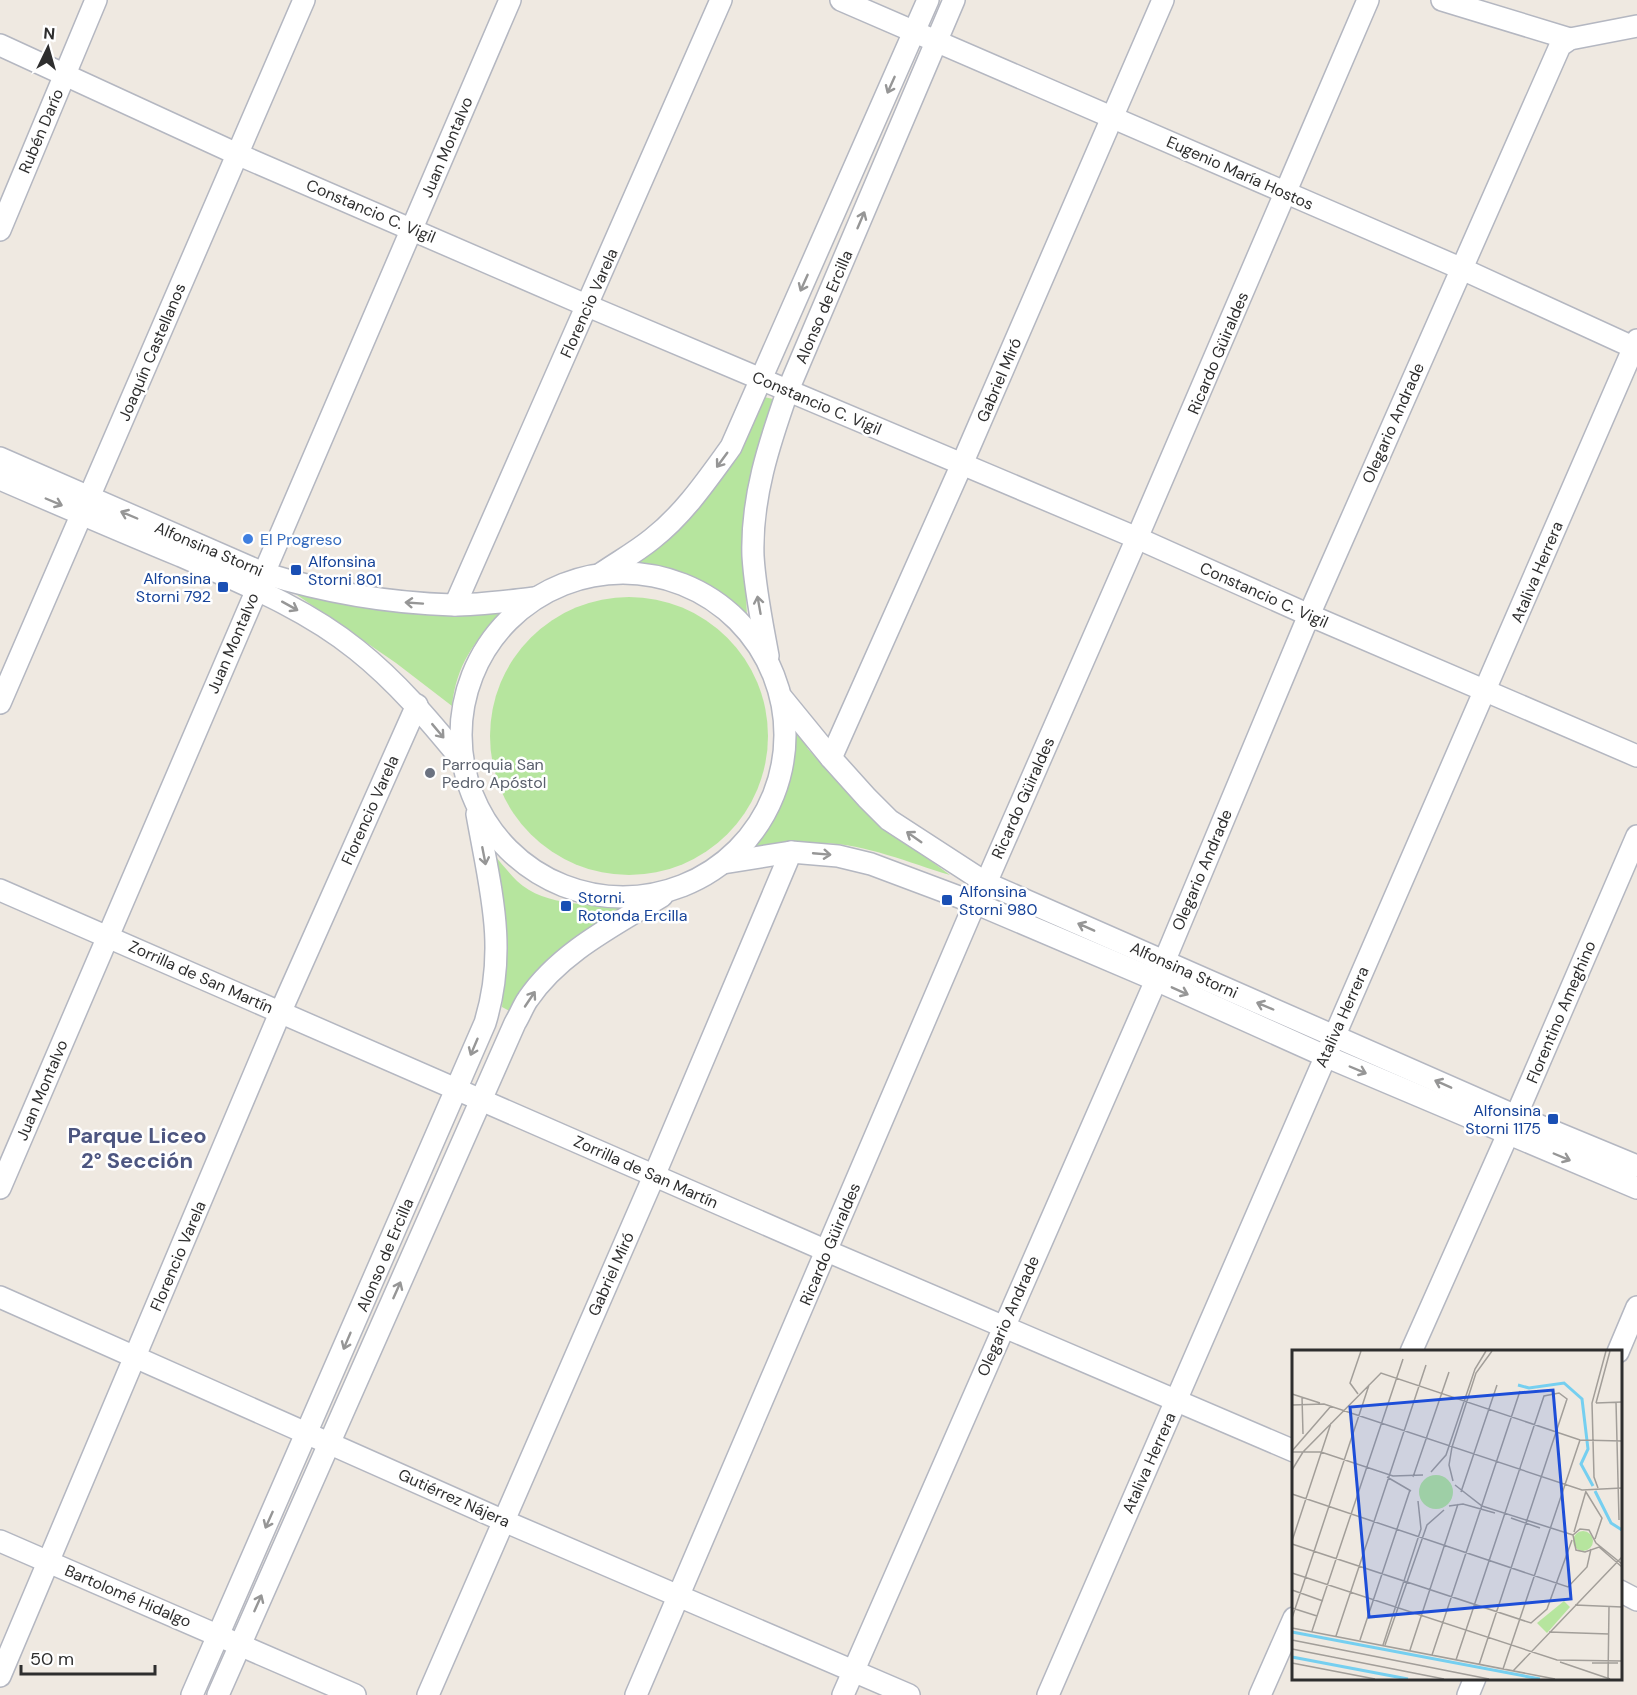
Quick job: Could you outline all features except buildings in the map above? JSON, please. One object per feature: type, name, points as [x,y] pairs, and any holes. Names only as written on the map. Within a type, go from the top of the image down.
[{"type":"street","name":"Rubén Darío","points":[[0,230],[96,0]]},
{"type":"street","name":"Joaquín Castellanos","points":[[0,703],[304,0]]},
{"type":"street","name":"Juan Montalvo","points":[[0,1188],[510,0]]},
{"type":"street","name":"Florencio Varela","points":[[455,605],[721,0]]},
{"type":"street","name":"Eugenio María Hostos","points":[[841,0],[1636,346]]},
{"type":"street","name":"Alonso de Ercilla","points":[[602,573],[652,539],[694,499],[731,447],[928,0]]},
{"type":"street","name":"Alonso de Ercilla","points":[[769,663],[756,584],[753,530],[758,493],[769,445],[788,390],[954,0]]},
{"type":"street","name":"Gabriel Miró","points":[[831,758],[962,464],[1163,0]]},
{"type":"street","name":"Ricardo Güiraldes","points":[[636,1695],[975,903],[986,883],[1137,538],[1368,0]]},
{"type":"street","points":[[1442,0],[1565,42],[1637,26]]},
{"type":"street","name":"Olegario Andrade","points":[[843,1695],[1160,971],[1309,615],[1460,268],[1565,42]]},
{"type":"street","name":"Constancio C. Vigil","points":[[0,45],[237,154],[588,306],[1137,538],[1309,615],[1486,689],[1637,756]]},
{"type":"street","name":"Ataliva Herrera","points":[[1048,1695],[1636,346]]},
{"type":"street","name":"Alfonsina Storni","points":[[0,458],[86,506],[260,581],[357,650],[417,705],[461,759]]},
{"type":"street","name":"Alfonsina Storni","points":[[0,479],[86,506]]},
{"type":"street","points":[[602,573],[652,575],[700,591],[740,622],[769,663],[782,698],[786,735],[782,771],[770,806],[749,837],[723,863],[700,878],[675,888],[636,896],[595,894],[557,882],[522,862],[494,833],[474,799],[461,759],[464,700],[478,660],[502,625],[535,598],[567,582],[602,573]]},
{"type":"street","name":"Alfonsina Storni","points":[[260,581],[303,585],[377,599],[455,605],[535,598]]},
{"type":"street","name":"Alfonsina Storni","points":[[782,698],[831,758],[889,820],[986,883],[1325,1056],[1512,1125],[1637,1166]]},
{"type":"street","name":"Florencio Varela","points":[[0,1676],[280,1013],[417,705]]},
{"type":"street","name":"Alonso de Ercilla","points":[[192,1695],[457,1088],[491,1002],[497,961],[494,909],[474,799]]},
{"type":"street","name":"Florentino Ameghino","points":[[1412,1350],[1637,836]]},
{"type":"street","name":"Gabriel Miró","points":[[428,1695],[654,1176],[791,852]]},
{"type":"street","name":"Alfonsina Storni","points":[[723,863],[791,852],[838,856],[871,864],[1334,1036],[1637,1188]]},
{"type":"street","name":"Alonso de Ercilla","points":[[218,1695],[515,1023],[529,998],[550,972],[574,951],[675,888]]},
{"type":"street","name":"Zorrilla de San Martín","points":[[0,890],[654,1176],[1292,1451]]},
{"type":"street","name":"Gutiérrez Nájera","points":[[0,1297],[504,1521],[909,1695]]},
{"type":"street","points":[[1619,1350],[1637,1307]]},
{"type":"street","name":"Bartolomé Hidalgo","points":[[0,1541],[355,1695]]},
{"type":"street","points":[[1260,1695],[1292,1620]]},
{"type":"street","points":[[1468,1695],[1474,1680]]},
{"type":"green space","points":[[764,397],[773,399],[751,482],[743,532],[747,617],[718,591],[674,573],[626,563]]},
{"type":"green space","points":[[284,586],[403,611],[503,613],[483,633],[468,655],[458,678],[452,706],[396,663]]},
{"type":"green space","points":[[629,597],[669,603],[695,613],[717,628],[737,648],[758,683],[765,709],[768,736],[762,776],[752,802],[737,824],[717,844],[682,865],[656,872],[629,875],[589,869],[563,859],[541,844],[521,824],[500,789],[493,763],[490,736],[496,696],[506,670],[521,648],[541,628],[576,607],[602,600]]},
{"type":"green space","points":[[793,723],[808,749],[866,813],[950,875],[871,850],[839,844],[792,845],[740,852],[766,824],[782,794],[790,761]]},
{"type":"green space","points":[[495,856],[517,881],[542,896],[570,903],[630,906],[513,1013],[502,1007],[506,951]]},
{"type":"place","name":"El Progreso","points":[[248,539]]},
{"type":"place","name":"Alfonsina Storni 801","points":[[296,570]]},
{"type":"place","name":"Alfonsina Storni 792","points":[[223,587]]},
{"type":"place","name":"Parroquia San Pedro Apóstol","points":[[430,773]]},
{"type":"place","name":"Alfonsina Storni 980","points":[[947,900]]},
{"type":"place","name":"Storni. Rotonda Ercilla","points":[[566,906]]},
{"type":"place","name":"Alfonsina Storni 1175","points":[[1553,1119]]},
{"type":"district","name":"Parque Liceo 2° Sección","points":[[137,1148]]}]
